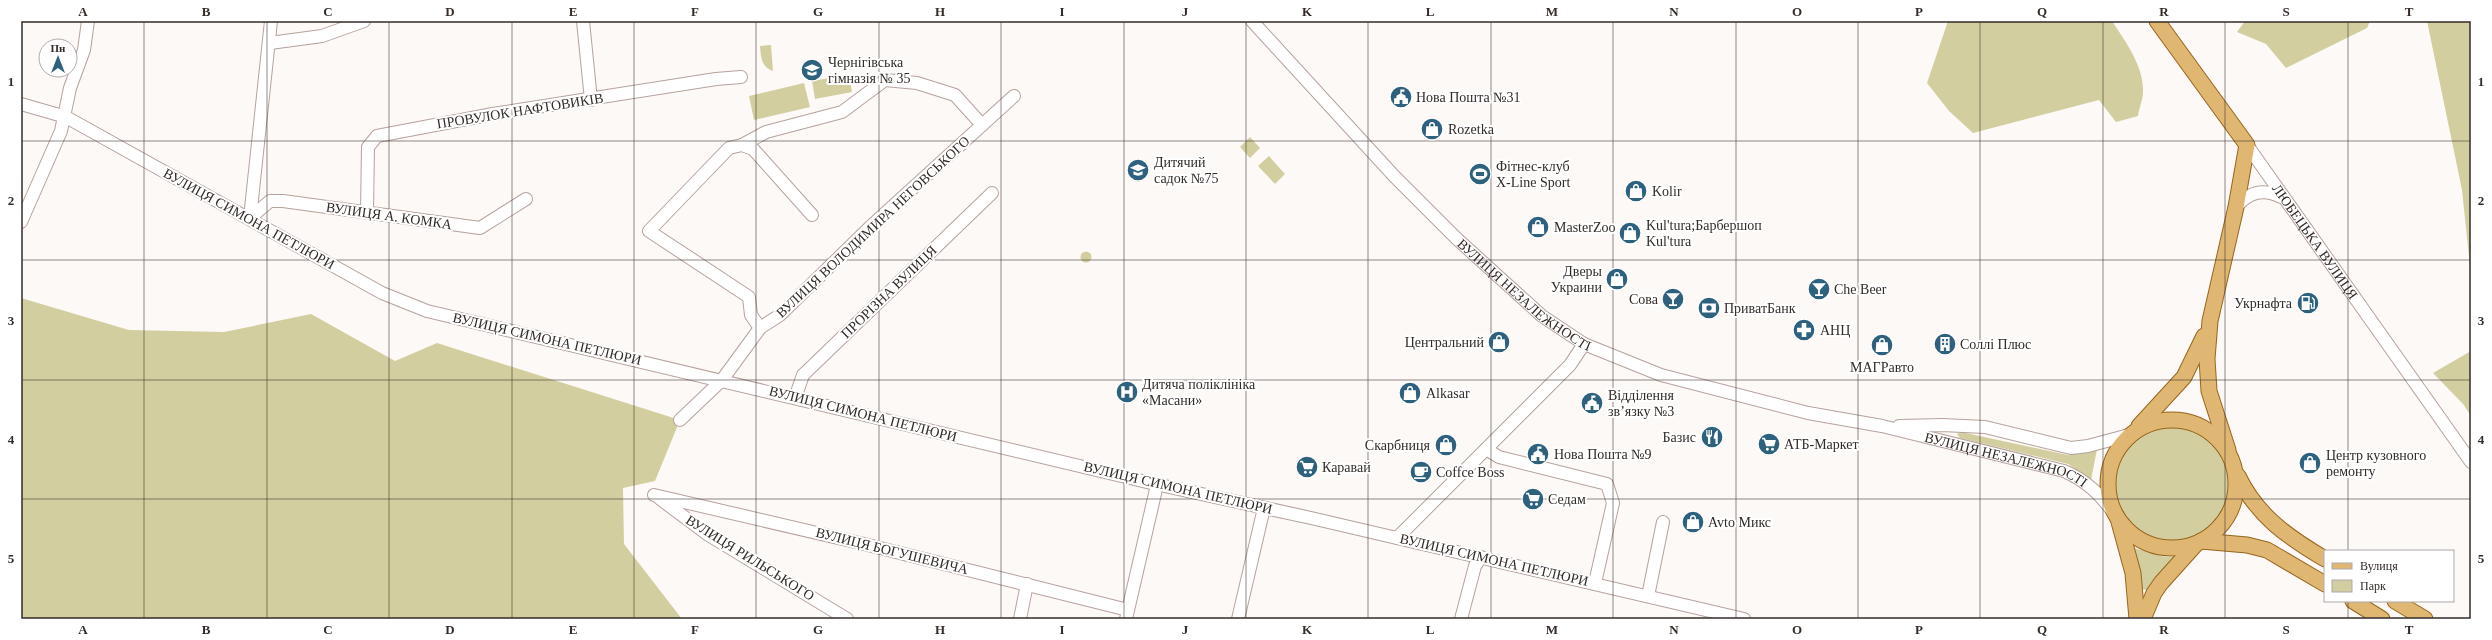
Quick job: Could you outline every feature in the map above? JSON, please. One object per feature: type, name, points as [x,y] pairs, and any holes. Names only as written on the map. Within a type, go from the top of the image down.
[{"type":"main road","name":"ЛЮБЕЦЬКА ВУЛИЦЯ","points":[[2157,21],[2246,145]]},
{"type":"main road","points":[[2132,434],[2184,377],[2197,353],[2210,320],[2236,207],[2246,145]]},
{"type":"main road","points":[[2210,320],[2207,376],[2209,391],[2228,450]]},
{"type":"main road","name":"ВУЛИЦЯ НЕЗАЛЕЖНОСТІ","points":[[2324,558],[2287,536],[2273,524],[2250,499],[2236,473],[2228,450],[2209,431],[2185,420],[2158,421],[2132,434],[2121,444],[2110,467],[2108,492],[2118,518],[2137,538],[2160,547],[2172,548],[2199,542],[2248,545],[2266,550],[2324,583]]},
{"type":"main road","name":"ВУЛИЦЯ НЕЗАЛЕЖНОСТІ","points":[[2199,542],[2223,524],[2230,513],[2235,500],[2236,473]]},
{"type":"main road","points":[[2118,518],[2133,573],[2137,619]]},
{"type":"main road","points":[[2143,619],[2154,593],[2161,583],[2199,542]]},
{"type":"main road","points":[[2355,602],[2382,619]]},
{"type":"main road","points":[[2397,602],[2425,619]]},
{"type":"street","points":[[21,222],[66,117],[70,88],[84,50],[88,21]]},
{"type":"street","points":[[250,218],[270,43],[271,21]]},
{"type":"street","points":[[270,43],[322,36],[364,21]]},
{"type":"street","points":[[583,21],[591,100]]},
{"type":"street","name":"ВУЛИЦЯ НЕЗАЛЕЖНОСТІ","points":[[1252,21],[1394,176],[1456,238],[1542,316],[1584,344],[1661,375],[1820,416],[1882,426],[2064,471],[2079,477],[2094,488],[2118,518]]},
{"type":"street","name":"ПРОВУЛОК НАФТОВИКІВ","points":[[367,212],[368,147],[377,136],[493,114],[591,100],[716,79],[741,77]]},
{"type":"street","points":[[760,328],[751,315],[749,297],[649,231],[729,148],[742,145],[766,132],[842,112],[885,80],[917,83],[955,95],[982,125]]},
{"type":"street","name":"ВУЛИЦЯ ВОЛОДИМИРА НЕГОВСЬКОГО","points":[[680,420],[722,380],[760,328],[780,315],[869,228],[1014,96]]},
{"type":"street","name":"ВУЛИЦЯ СИМОНА ПЕТЛЮРИ","points":[[21,104],[66,117],[250,218],[382,293],[428,311],[722,380],[1156,485],[1595,583],[1739,618]]},
{"type":"street","points":[[742,145],[753,149],[812,215]]},
{"type":"street","name":"ЛЮБЕЦЬКА ВУЛИЦЯ","points":[[2246,145],[2281,197],[2471,462]]},
{"type":"street","name":"ПРОРІЗНА ВУЛИЦЯ","points":[[795,398],[803,375],[992,193]]},
{"type":"street","points":[[2236,207],[2244,198],[2253,193],[2271,193],[2281,197]]},
{"type":"street","name":"ВУЛИЦЯ А. КОМКА","points":[[250,218],[270,201],[367,212],[480,228],[526,199]]},
{"type":"street","points":[[1397,538],[1575,359],[1584,344]]},
{"type":"street","name":"ВУЛИЦЯ НЕЗАЛЕЖНОСТІ","points":[[1882,426],[1942,425],[1985,427],[2070,448],[2088,446],[2132,434]]},
{"type":"street","points":[[1486,449],[1499,457],[1607,484],[1614,503],[1595,583]]},
{"type":"street","points":[[1127,614],[1156,485]]},
{"type":"street","name":"ВУЛИЦЯ БОГУШЕВИЧА","points":[[654,495],[1027,584],[1127,614]]},
{"type":"street","name":"ВУЛИЦЯ РИЛЬСЬКОГО","points":[[654,495],[708,534],[847,619]]},
{"type":"street","points":[[1238,619],[1264,508]]},
{"type":"street","points":[[1648,596],[1663,522]]},
{"type":"street","points":[[1461,619],[1475,566],[1481,557]]},
{"type":"street","points":[[1020,619],[1027,584]]},
{"type":"green space","points":[[1948,21],[2112,21],[2133,54],[2140,73],[2143,92],[2138,116],[2116,122],[2099,100],[1973,133],[1949,111],[1927,83]]},
{"type":"green space","points":[[2245,21],[2370,21],[2367,28],[2286,68],[2266,44],[2237,32]]},
{"type":"green space","points":[[2427,21],[2471,21],[2471,276],[2462,190]]},
{"type":"green space","points":[[771,45],[773,71],[764,64],[761,58],[760,46]]},
{"type":"green space","points":[[849,75],[852,92],[815,99],[812,81]]},
{"type":"green space","points":[[804,83],[810,107],[754,120],[749,96]]},
{"type":"green space","points":[[1250,137],[1260,148],[1250,158],[1240,147]]},
{"type":"green space","points":[[1269,156],[1285,174],[1275,184],[1258,166]]},
{"type":"green space","points":[[1138,170],[1142,172],[1144,176],[1142,180],[1138,182],[1134,180],[1132,176],[1134,172]]},
{"type":"green space","points":[[1086,251],[1090,253],[1092,257],[1090,261],[1086,263],[1082,261],[1080,257],[1082,253]]},
{"type":"green space","points":[[21,298],[129,330],[224,332],[311,314],[395,361],[437,343],[680,420],[655,481],[623,488],[624,544],[682,619],[21,619]]},
{"type":"green space","points":[[2471,351],[2471,416],[2463,404],[2433,373]]},
{"type":"green space","points":[[2171,427],[2182,428],[2193,432],[2203,437],[2211,444],[2218,452],[2223,462],[2227,473],[2227,495],[2223,506],[2218,516],[2211,524],[2203,531],[2193,536],[2182,540],[2171,541],[2160,540],[2149,536],[2139,531],[2131,524],[2124,516],[2119,506],[2115,495],[2114,484],[2115,473],[2119,462],[2124,452],[2131,444],[2139,437],[2149,432],[2160,428]]},
{"type":"green space","points":[[1961,432],[2068,455],[2097,449],[2091,480],[2068,464],[1960,438],[1957,434]]},
{"type":"green space","points":[[2134,548],[2165,557],[2179,557],[2150,591],[2142,589]]},
{"type":"place","name":"Чернігівська гімназія № 35","points":[[812,70]]},
{"type":"place","name":"Нова Пошта №31","points":[[1401,97]]},
{"type":"place","name":"Rozetka","points":[[1432,129]]},
{"type":"place","name":"Дитячий садок №75","points":[[1138,170]]},
{"type":"place","name":"Фітнес-клуб X-Line Sport","points":[[1480,174]]},
{"type":"place","name":"Kolir","points":[[1636,191]]},
{"type":"place","name":"MasterZoo","points":[[1538,227]]},
{"type":"place","name":"Kul'tura;Барбершоп Kul'tura","points":[[1630,233]]},
{"type":"place","name":"Дверы Украини","points":[[1617,279]]},
{"type":"place","name":"Che Beer","points":[[1819,289]]},
{"type":"place","name":"Сова","points":[[1673,299]]},
{"type":"place","name":"Укрнафта","points":[[2308,303]]},
{"type":"place","name":"ПриватБанк","points":[[1709,308]]},
{"type":"place","name":"АНЦ","points":[[1804,330]]},
{"type":"place","name":"Центральний","points":[[1499,342]]},
{"type":"place","name":"Соллі Плюс","points":[[1945,344]]},
{"type":"place","name":"МАГРавто","points":[[1882,345]]},
{"type":"place","name":"Дитяча поліклініка «Масани»","points":[[1127,392]]},
{"type":"place","name":"Alkasar","points":[[1410,393]]},
{"type":"place","name":"Відділення зв’язку №3","points":[[1592,403]]},
{"type":"place","name":"Базис","points":[[1712,437]]},
{"type":"place","name":"АТБ-Маркет","points":[[1769,444]]},
{"type":"place","name":"Скарбниця","points":[[1446,445]]},
{"type":"place","name":"Нова Пошта №9","points":[[1538,454]]},
{"type":"place","name":"Центр кузовного ремонту","points":[[2310,463]]},
{"type":"place","name":"Каравай","points":[[1307,467]]},
{"type":"place","name":"Coffce Boss","points":[[1421,472]]},
{"type":"place","name":"Седам","points":[[1533,499]]},
{"type":"place","name":"Avto Микс","points":[[1693,522]]}]
